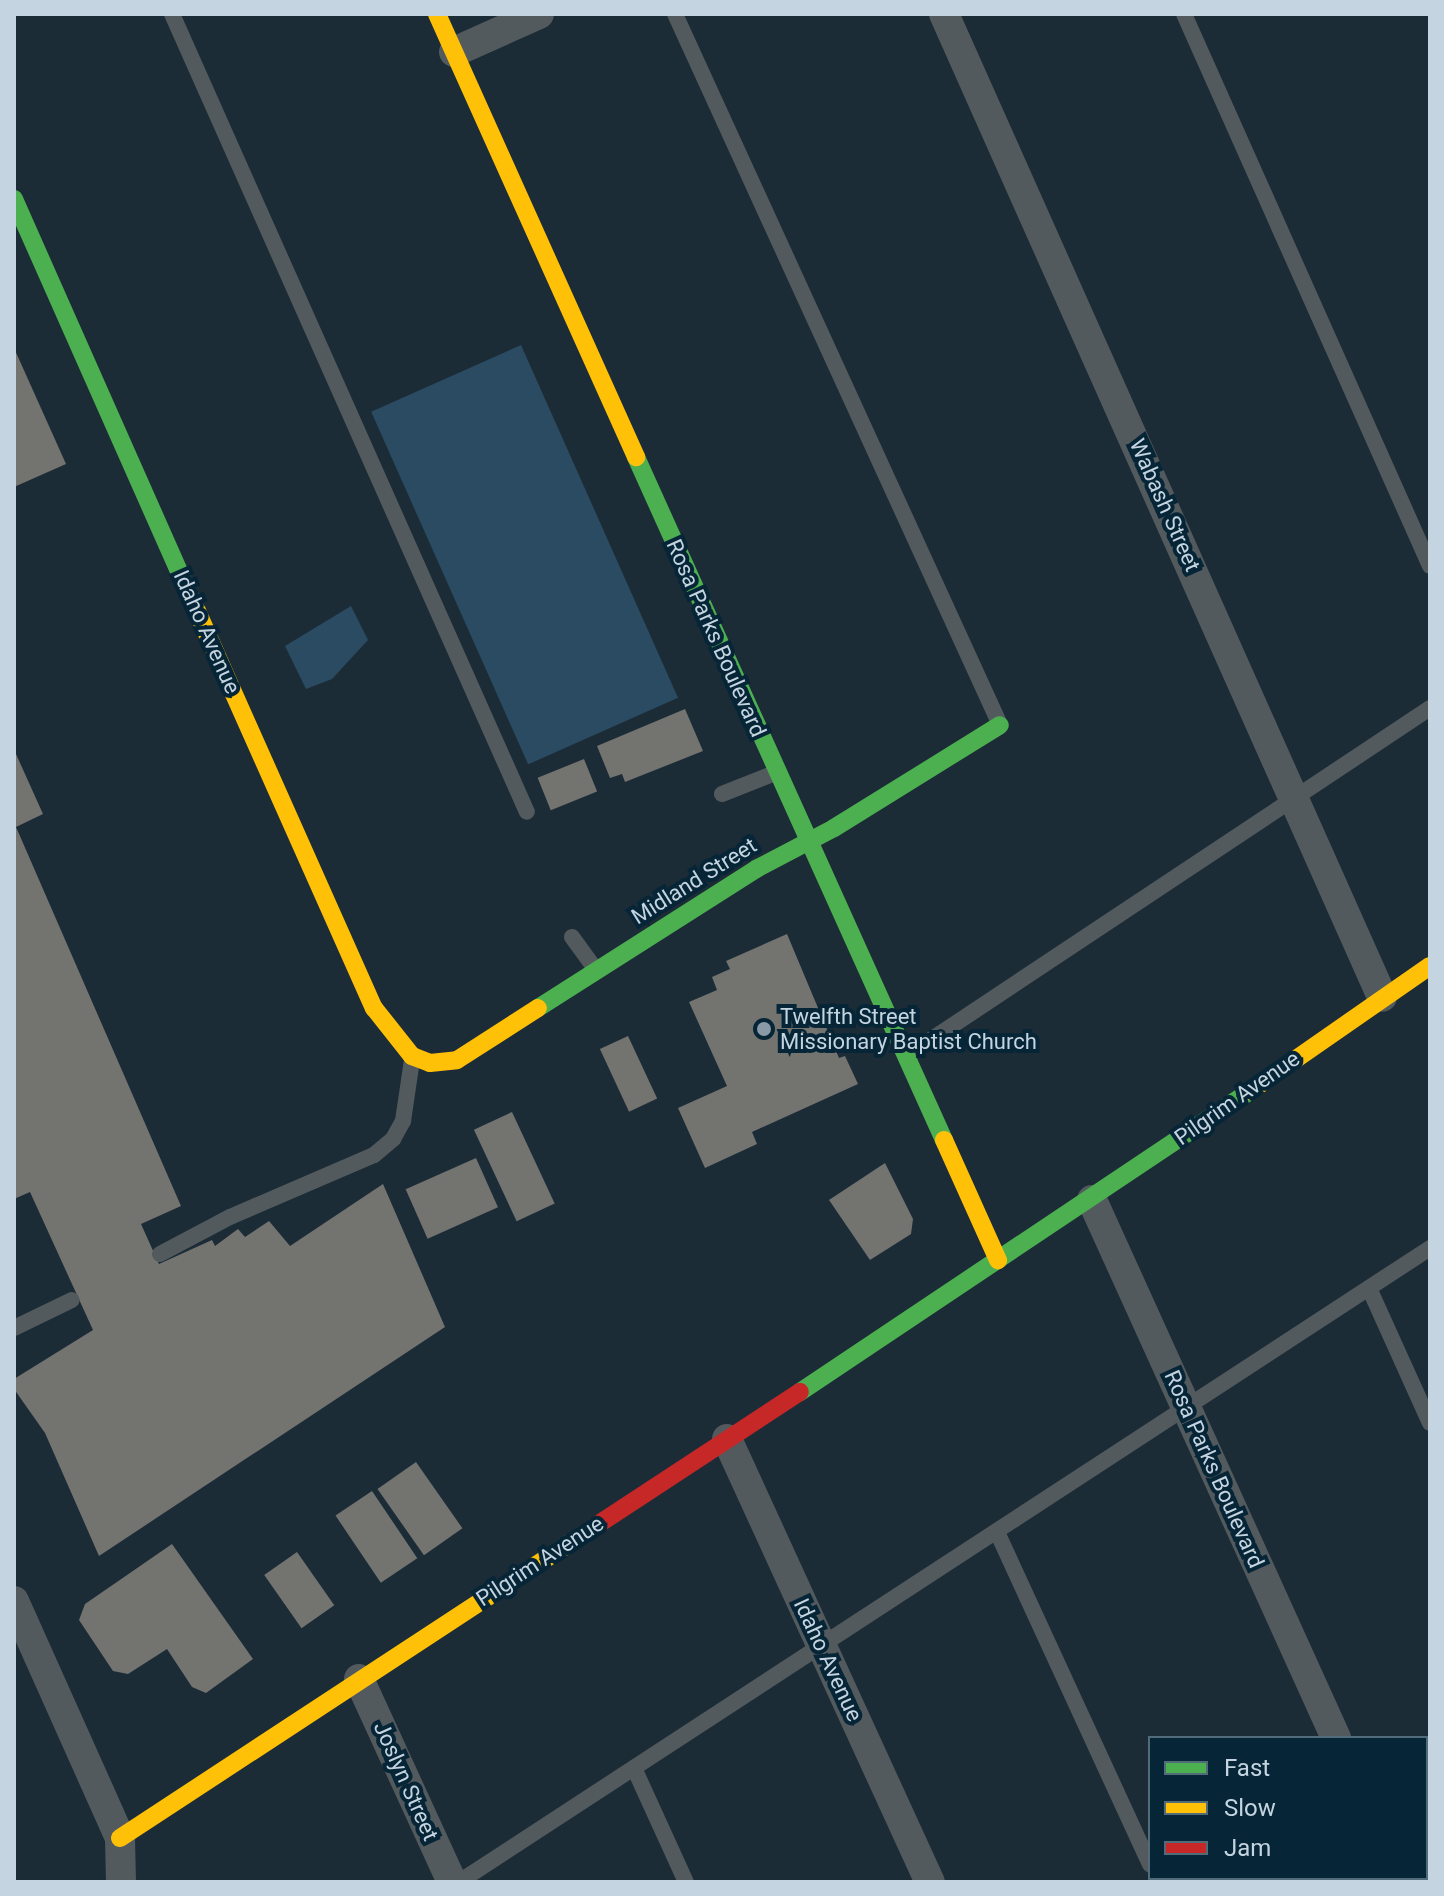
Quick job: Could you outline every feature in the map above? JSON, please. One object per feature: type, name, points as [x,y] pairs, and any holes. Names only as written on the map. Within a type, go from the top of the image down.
[{"type":"street","name":"Rosa Parks Boulevard","points":[[437,14],[998,1260]]},
{"type":"street","points":[[454,52],[539,14]]},
{"type":"street","name":"Wabash Street","points":[[944,14],[1382,997]]},
{"type":"street","name":"Idaho Avenue","points":[[14,199],[374,1008],[412,1056]]},
{"type":"street","name":"Midland Street","points":[[412,1056],[430,1063],[457,1060],[807,841],[1000,725]]},
{"type":"street","name":"Pilgrim Avenue","points":[[120,1838],[1092,1200],[1430,966]]},
{"type":"street","name":"Rosa Parks Boulevard","points":[[1092,1200],[1335,1736]]},
{"type":"street","name":"Idaho Avenue","points":[[727,1439],[930,1882]]},
{"type":"street","points":[[14,1601],[120,1838],[121,1882]]},
{"type":"street","name":"Joslyn Street","points":[[359,1679],[452,1882]]},
{"type":"lane","points":[[172,14],[527,812]]},
{"type":"lane","points":[[675,14],[1000,725]]},
{"type":"lane","points":[[1184,14],[1430,566]]},
{"type":"lane","points":[[906,1057],[1430,708]]},
{"type":"lane","points":[[722,794],[777,772]]},
{"type":"lane","points":[[572,937],[597,971]]},
{"type":"lane","points":[[160,1254],[230,1217],[374,1155],[393,1139],[403,1121],[412,1056]]},
{"type":"lane","points":[[459,1882],[1430,1248]]},
{"type":"lane","points":[[1369,1288],[1430,1423]]},
{"type":"lane","points":[[14,1328],[72,1300]]},
{"type":"lane","points":[[997,1532],[1148,1860]]},
{"type":"lane","points":[[634,1768],[686,1882]]},
{"type":"shaded area","points":[[521,345],[678,698],[528,764],[371,412]]},
{"type":"shaded area","points":[[351,606],[368,640],[332,679],[306,689],[285,646]]},
{"type":"building","points":[[14,348],[66,464],[14,487]]},
{"type":"building","points":[[685,709],[703,751],[625,782],[622,774],[610,778],[597,746]]},
{"type":"building","points":[[16,754],[43,814],[16,827],[181,1206],[141,1224],[159,1264],[212,1240],[215,1246],[238,1229],[245,1237],[269,1221],[290,1246],[383,1184],[445,1327],[99,1556],[45,1433],[14,1389],[14,1379],[93,1330],[30,1192],[14,1199]]},
{"type":"building","points":[[584,759],[597,791],[551,810],[538,778]]},
{"type":"building","name":"Twelfth Street Missionary Baptist Church","points":[[787,934],[839,1058],[845,1056],[858,1084],[752,1132],[757,1144],[705,1168],[678,1108],[727,1086],[689,1002],[717,990],[712,977],[730,969],[726,961]]},
{"type":"building","points":[[628,1036],[657,1099],[629,1112],[600,1049]]},
{"type":"building","points":[[512,1112],[555,1204],[517,1221],[474,1130]]},
{"type":"building","points":[[476,1158],[498,1207],[428,1239],[406,1189]]},
{"type":"building","points":[[885,1163],[913,1219],[911,1234],[870,1260],[829,1200]]},
{"type":"building","points":[[416,1462],[462,1528],[424,1555],[377,1489]]},
{"type":"building","points":[[372,1491],[417,1558],[381,1583],[336,1516]]},
{"type":"building","points":[[172,1544],[253,1659],[206,1693],[192,1687],[167,1649],[128,1674],[113,1671],[79,1620],[85,1604]]},
{"type":"building","points":[[297,1552],[334,1605],[302,1628],[264,1575]]},
{"type":"traffic: fast","points":[[14,199],[197,611]]},
{"type":"traffic: fast","points":[[636,457],[944,1140]]},
{"type":"traffic: fast","points":[[538,1008],[756,869],[834,828],[1000,725]]},
{"type":"traffic: fast","points":[[800,1392],[1250,1091]]},
{"type":"traffic: slow","points":[[437,14],[636,457]]},
{"type":"traffic: slow","points":[[197,611],[374,1008],[412,1056],[430,1063],[457,1060],[538,1008]]},
{"type":"traffic: slow","points":[[1250,1091],[1430,966]]},
{"type":"traffic: slow","points":[[944,1140],[998,1260]]},
{"type":"traffic: slow","points":[[120,1838],[585,1533]]},
{"type":"traffic: jam","points":[[585,1533],[800,1392]]},
{"type":"place","name":"Twelfth Street Missionary Baptist Church","points":[[764,1029]]}]
